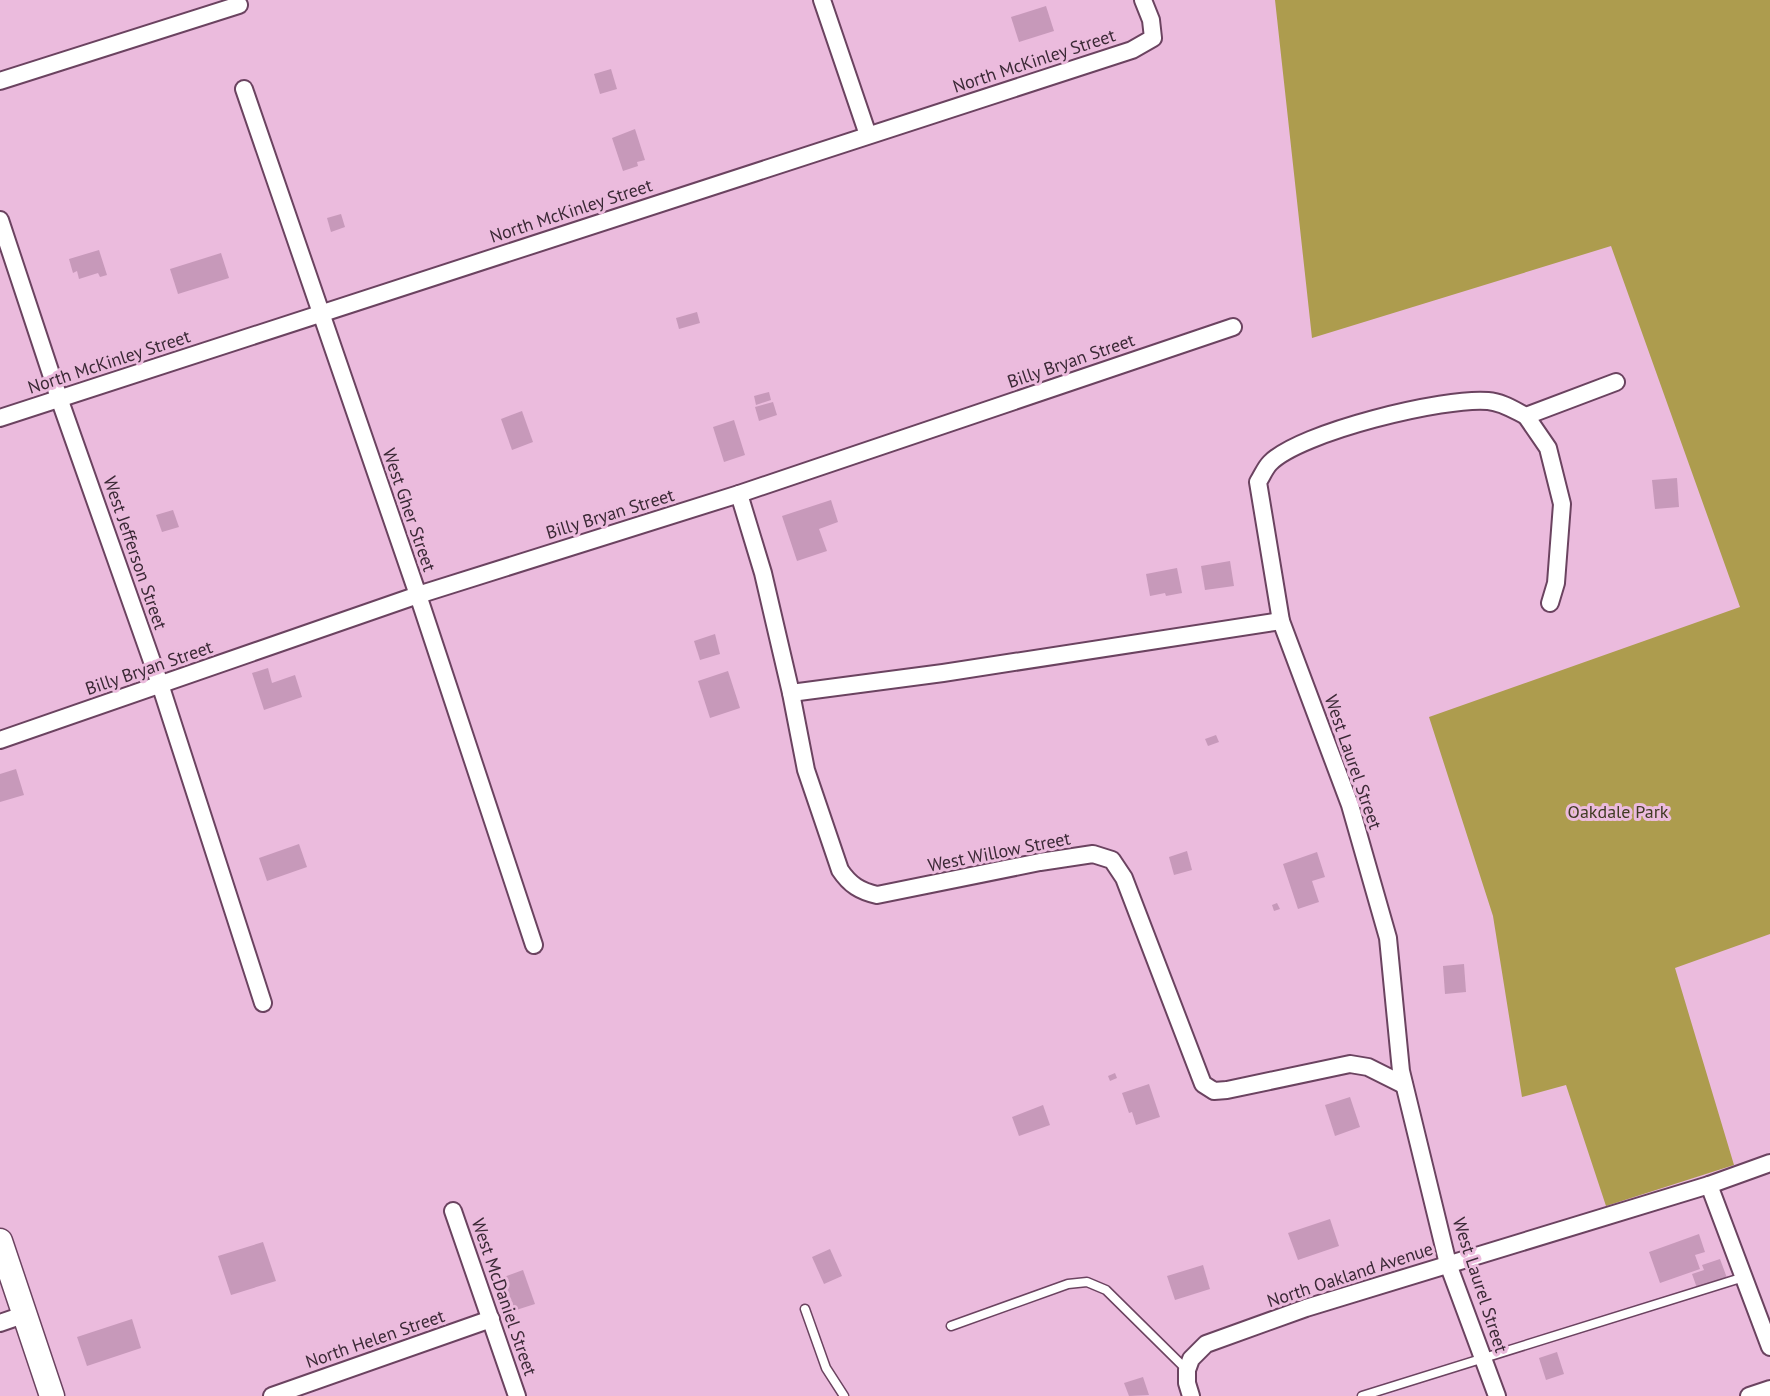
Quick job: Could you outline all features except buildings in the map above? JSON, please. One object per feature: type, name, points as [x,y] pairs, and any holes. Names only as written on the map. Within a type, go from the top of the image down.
[{"type":"street","points":[[822,0],[868,135]]},
{"type":"street","name":"North McKinley Street","points":[[0,417],[1132,50],[1153,38],[1151,20],[1143,0]]},
{"type":"street","points":[[0,81],[239,5]]},
{"type":"street","name":"West Gher Street","points":[[244,89],[418,595],[534,945]]},
{"type":"street","name":"West Jefferson Street","points":[[0,220],[59,398],[160,684],[263,1003]]},
{"type":"street","name":"Billy Bryan Street","points":[[0,740],[418,595],[739,494],[1233,327]]},
{"type":"street","points":[[1550,603],[1556,583],[1562,504],[1548,448],[1526,416],[1616,382]]},
{"type":"street","name":"West Laurel Street","points":[[1497,1396],[1448,1264],[1401,1071],[1388,938],[1350,805],[1281,621],[1258,482],[1269,464],[1286,451],[1329,431],[1467,400],[1490,401],[1505,405],[1526,416]]},
{"type":"street","name":"West Willow Street","points":[[739,494],[763,573],[792,693],[806,770],[840,870],[847,880],[860,891],[878,895],[1040,862],[1093,854],[1112,860],[1124,878],[1203,1084],[1214,1091],[1227,1090],[1350,1064],[1368,1067],[1404,1085]]},
{"type":"street","points":[[792,693],[943,673],[1281,621]]},
{"type":"street","name":"North Oakland Avenue","points":[[1187,1370],[1191,1359],[1206,1344],[1306,1308],[1709,1185],[1770,1163]]},
{"type":"street","points":[[1709,1185],[1770,1347]]},
{"type":"street","name":"West McDaniel Street","points":[[453,1211],[517,1396]]},
{"type":"street","points":[[0,1241],[52,1396]]},
{"type":"street","points":[[0,1323],[26,1314]]},
{"type":"street","name":"North Helen Street","points":[[272,1396],[491,1319]]},
{"type":"street","points":[[1187,1370],[1187,1383],[1191,1396]]},
{"type":"street","points":[[1749,1396],[1770,1389]]},
{"type":"lane","points":[[1362,1396],[1744,1277]]},
{"type":"lane","points":[[951,1326],[1068,1284],[1087,1282],[1107,1290],[1187,1370]]},
{"type":"lane","points":[[805,1309],[826,1368],[844,1396]]},
{"type":"green space","name":"Oakdale Park","points":[[1275,0],[1770,0],[1770,934],[1675,968],[1734,1165],[1606,1206],[1566,1085],[1522,1097],[1493,916],[1429,717],[1740,607],[1611,246],[1312,338]]}]
